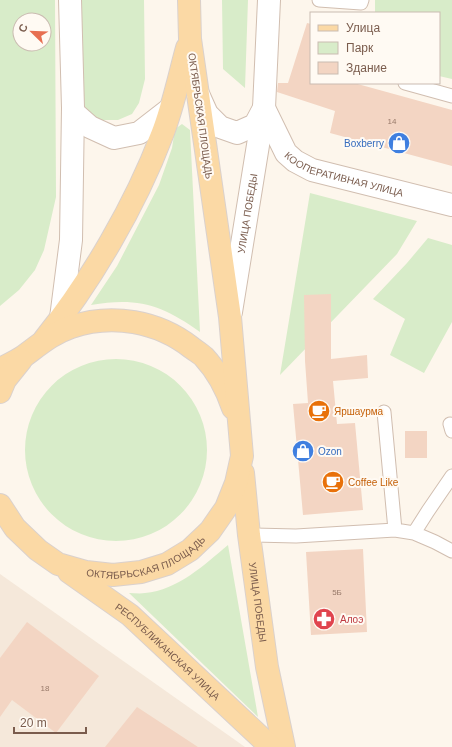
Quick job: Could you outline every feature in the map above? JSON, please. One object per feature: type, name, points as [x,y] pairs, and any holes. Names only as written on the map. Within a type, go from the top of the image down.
[{"type":"main road","points":[[189,0],[190,39]]},
{"type":"main road","name":"ОКТЯБРЬСКАЯ ПЛОЩАДЬ","points":[[0,505],[15,528],[38,550],[58,564],[86,572],[113,575],[141,572],[166,564],[190,550],[210,531],[226,508],[236,483],[242,456],[241,434],[230,317],[190,39]]},
{"type":"main road","name":"ОКТЯБРЬСКАЯ ПЛОЩАДЬ","points":[[44,340],[61,318],[99,260],[146,174],[162,134],[190,39]]},
{"type":"main road","name":"ОКТЯБРЬСКАЯ ПЛОЩАДЬ","points":[[0,369],[24,356],[44,340],[70,327],[98,321],[127,320],[155,326],[181,339],[204,357],[220,379],[232,406],[241,434]]},
{"type":"main road","name":"ОКТЯБРЬСКАЯ ПЛОЩАДЬ","points":[[0,392],[5,380],[24,356]]},
{"type":"main road","name":"УЛИЦА ПОБЕДЫ","points":[[242,456],[244,499],[267,667],[284,747]]},
{"type":"main road","points":[[0,527],[38,550]]},
{"type":"main road","name":"РЕСПУБЛИКАНСКАЯ УЛИЦА","points":[[58,564],[130,615],[271,747]]},
{"type":"street","points":[[61,318],[72,240],[73,112],[70,0]]},
{"type":"street","name":"УЛИЦА ПОБЕДЫ","points":[[230,317],[264,108],[269,0]]},
{"type":"street","name":"УЛИЦА ПОБЕДЫ","points":[[198,94],[207,114],[220,127],[237,133],[255,125],[264,108]]},
{"type":"street","name":"КООПЕРАТИВНАЯ УЛИЦА","points":[[264,108],[286,153],[295,161],[312,170],[452,205]]},
{"type":"street","points":[[73,112],[90,127],[114,138],[139,133],[170,109]]},
{"type":"lane","points":[[319,0],[362,5]]},
{"type":"lane","points":[[408,84],[452,96]]},
{"type":"lane","points":[[384,412],[395,530]]},
{"type":"lane","points":[[414,534],[452,476]]},
{"type":"lane","points":[[249,535],[296,536],[395,530],[414,534],[435,542],[452,551]]},
{"type":"shaded area","points":[[0,574],[245,747],[0,747]]},
{"type":"green space","points":[[0,0],[55,0],[56,197],[44,250],[35,270],[19,290],[0,306]]},
{"type":"green space","points":[[78,0],[144,0],[145,79],[139,103],[132,114],[118,120],[102,120],[93,116],[79,100]]},
{"type":"green space","points":[[222,0],[248,0],[245,88],[223,69]]},
{"type":"green space","points":[[375,0],[452,0],[452,79],[440,76],[440,12],[375,12]]},
{"type":"green space","points":[[182,124],[190,130],[200,332],[174,315],[149,305],[123,302],[91,305],[117,266],[159,185],[172,148],[175,129]]},
{"type":"green space","points":[[310,193],[417,221],[397,254],[280,375]]},
{"type":"green space","points":[[428,238],[452,245],[452,322],[424,373],[390,355],[405,319],[373,299]]},
{"type":"green space","points":[[116,359],[134,361],[151,366],[166,374],[186,392],[200,415],[205,432],[207,450],[205,468],[200,485],[192,500],[174,520],[151,534],[134,539],[116,541],[98,539],[81,534],[66,526],[46,508],[32,485],[27,468],[25,450],[27,432],[32,415],[40,400],[58,380],[81,366],[98,361]]},
{"type":"green space","points":[[228,545],[258,717],[129,593],[157,591],[169,587],[200,568]]},
{"type":"building","points":[[307,23],[310,24],[310,84],[358,84],[452,110],[452,166],[330,133],[335,111],[277,92],[278,83],[288,83]]},
{"type":"building","points":[[331,294],[331,359],[367,355],[368,378],[333,381],[337,424],[355,423],[363,510],[303,515],[293,404],[308,403],[305,361],[304,295]]},
{"type":"building","points":[[405,431],[427,431],[427,458],[405,458]]},
{"type":"building","points":[[363,549],[367,632],[311,635],[306,552]]},
{"type":"building","points":[[27,622],[99,676],[56,733],[12,700],[0,717],[0,658]]},
{"type":"building","points":[[137,707],[198,747],[105,747]]},
{"type":"place","name":"Boxberry","points":[[399,143]]},
{"type":"place","name":"Яршаурма","points":[[319,411]]},
{"type":"place","name":"Ozon","points":[[303,451]]},
{"type":"place","name":"Coffee Like","points":[[333,482]]},
{"type":"place","name":"Алоэ","points":[[324,619]]}]
